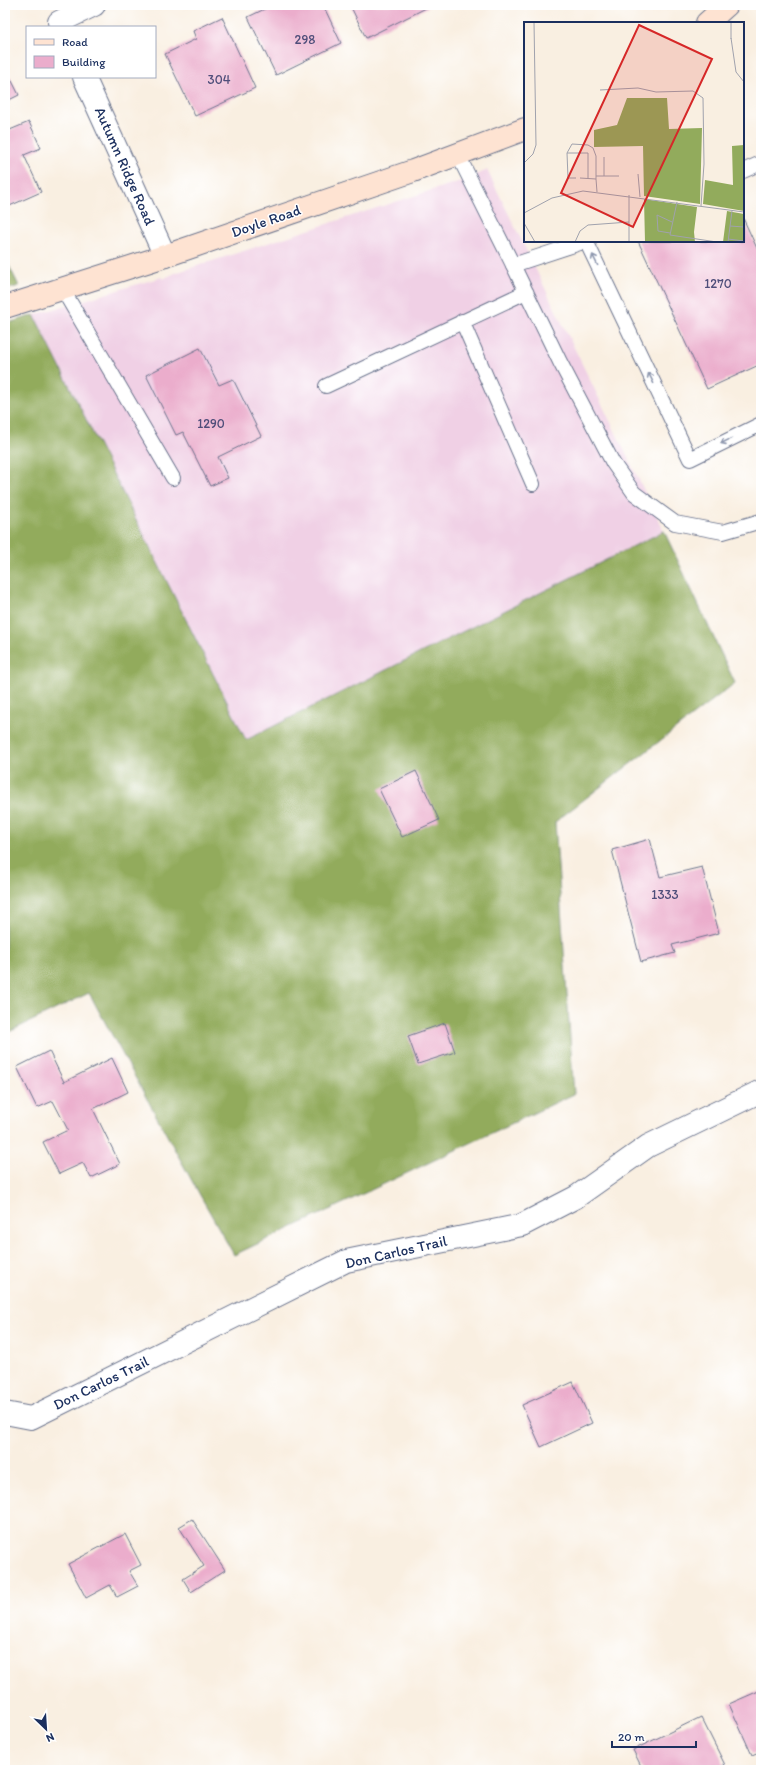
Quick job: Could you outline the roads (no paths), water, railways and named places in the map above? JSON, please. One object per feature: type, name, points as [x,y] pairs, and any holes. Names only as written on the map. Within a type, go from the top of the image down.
[{"type":"main road","points":[[708,22],[727,5]]},
{"type":"main road","name":"Doyle Road","points":[[5,307],[165,256],[458,155],[524,129]]},
{"type":"street","points":[[57,18],[94,5]]},
{"type":"street","name":"Autumn Ridge Road","points":[[84,78],[165,256]]},
{"type":"street","name":"Don Carlos Trail","points":[[5,1413],[31,1418],[346,1261],[522,1225],[576,1197],[648,1146],[761,1090]]},
{"type":"lane","points":[[458,155],[560,362],[613,462],[634,493],[674,523],[723,532],[761,521]]},
{"type":"lane","points":[[744,171],[761,163]]},
{"type":"lane","points":[[513,265],[583,242]]},
{"type":"lane","points":[[586,242],[690,459],[761,424]]},
{"type":"lane","points":[[62,290],[173,478]]},
{"type":"lane","points":[[326,386],[526,292]]},
{"type":"lane","points":[[462,321],[533,484]]}]
